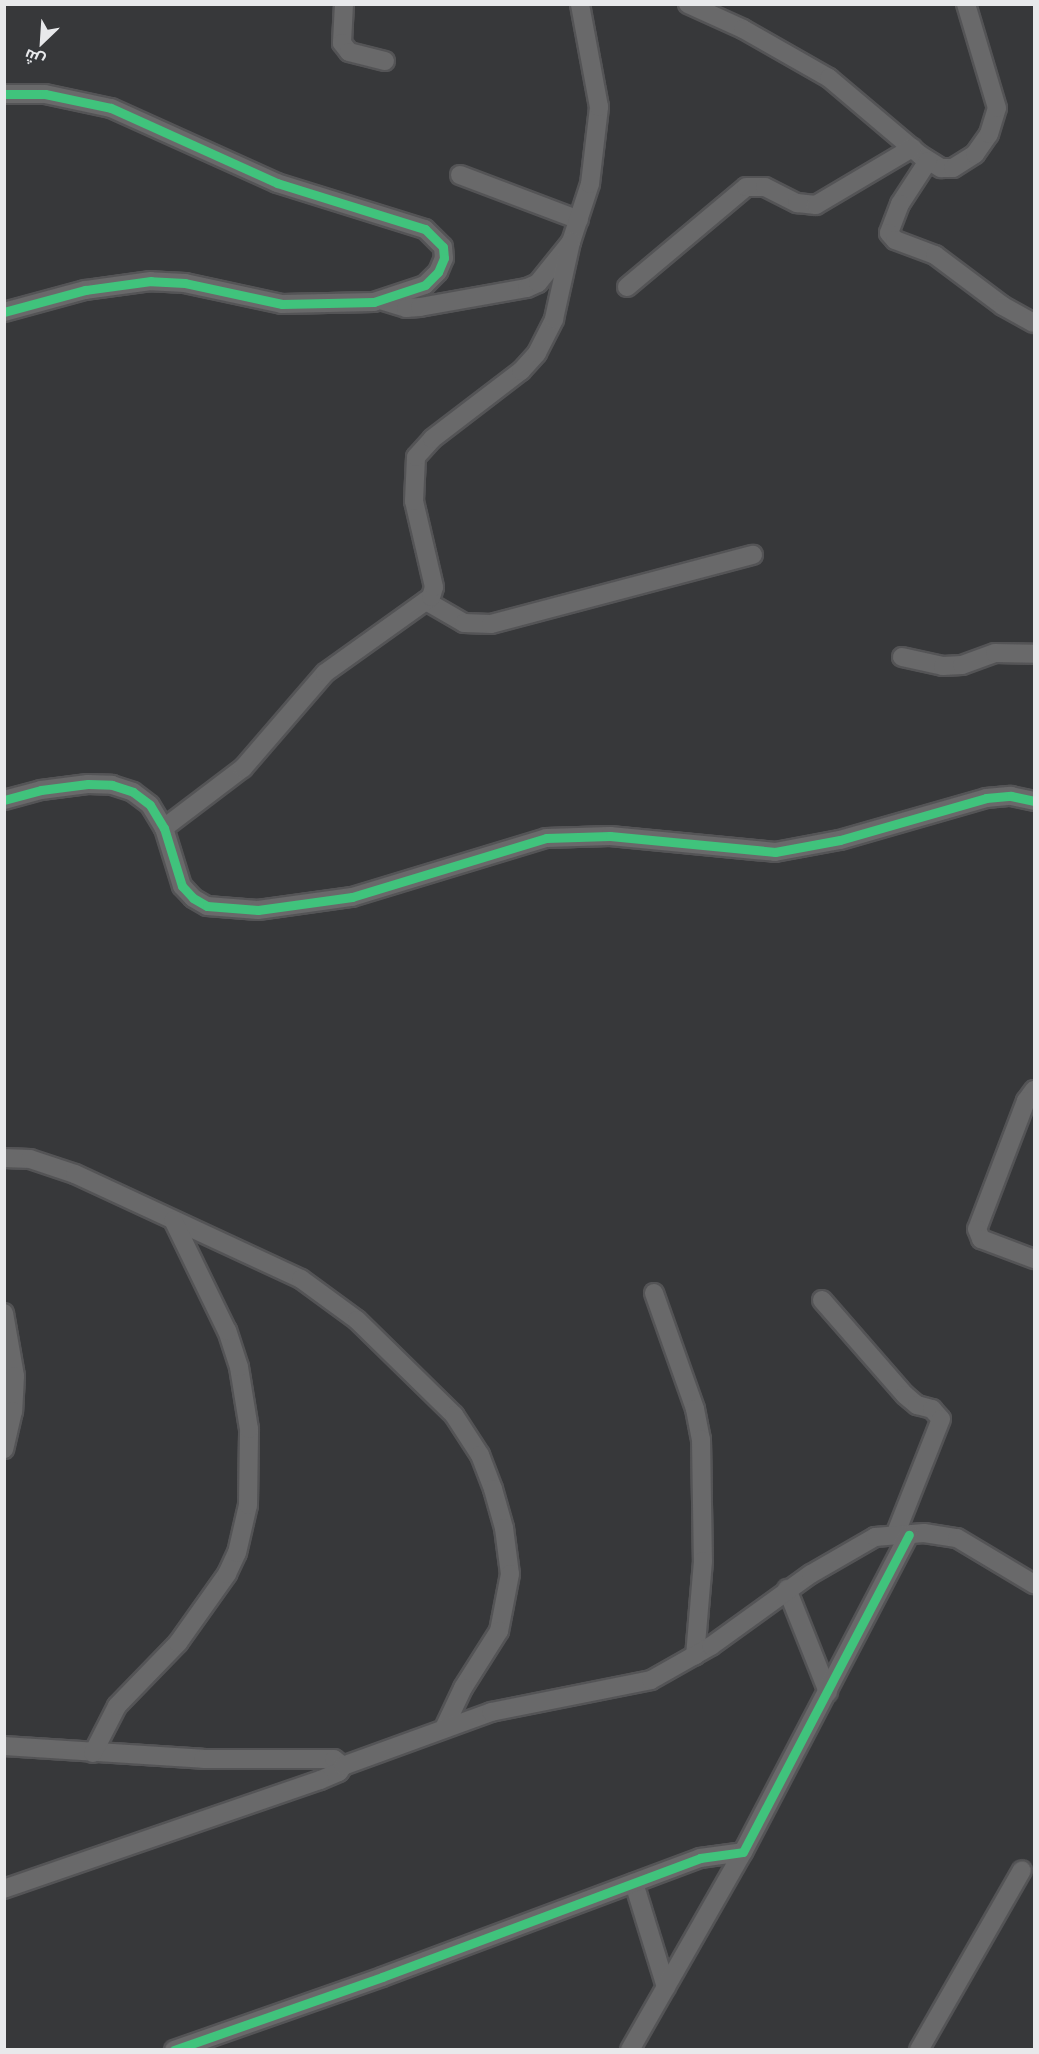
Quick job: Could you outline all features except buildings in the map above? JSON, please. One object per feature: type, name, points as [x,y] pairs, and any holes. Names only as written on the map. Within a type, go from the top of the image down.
[{"type":"street","points":[[344,4],[342,43],[349,52],[385,62]]},
{"type":"street","points":[[164,828],[243,768],[325,673],[426,600],[434,587],[416,513],[416,458],[432,439],[521,372],[537,353],[554,319],[571,242],[590,184],[599,107],[580,4]]},
{"type":"street","points":[[688,4],[743,29],[829,78],[928,161],[941,168],[965,162],[989,134],[995,119],[993,91],[966,4]]},
{"type":"street","points":[[4,94],[45,94],[111,108],[277,183],[425,229],[443,247],[444,258],[438,272],[425,285],[383,301]]},
{"type":"street","points":[[627,287],[746,187],[765,187],[797,203],[816,205],[912,148]]},
{"type":"street","points":[[928,161],[900,204],[889,233],[895,240],[935,255],[1003,306],[1035,323]]},
{"type":"street","points":[[460,176],[579,220]]},
{"type":"street","points":[[4,312],[85,290],[151,281],[185,283],[282,304],[383,301],[406,308],[420,307],[527,288],[538,283],[571,242]]},
{"type":"street","points":[[426,600],[464,623],[491,624],[753,555]]},
{"type":"street","points":[[902,657],[917,663],[944,666],[962,665],[995,653],[1035,654]]},
{"type":"street","points":[[4,800],[53,788],[112,785],[144,798],[164,828],[182,886],[194,898],[207,906],[229,910],[258,910],[352,897],[546,838],[610,836],[776,852],[840,840],[986,798],[1011,796],[1035,801]]},
{"type":"street","points":[[1035,1090],[1026,1101],[977,1228],[981,1239],[1035,1259]]},
{"type":"street","points":[[4,1158],[30,1159],[75,1173],[260,1258],[322,1292],[431,1389],[475,1447],[503,1521],[510,1566],[508,1593],[496,1638],[463,1688],[445,1726]]},
{"type":"street","points":[[93,1753],[117,1706],[178,1643],[227,1574],[237,1553],[248,1505],[249,1429],[239,1367],[227,1331],[173,1220]]},
{"type":"street","points":[[654,1293],[695,1409],[701,1438],[703,1561],[695,1656]]},
{"type":"street","points":[[630,2049],[743,1852],[828,1692],[902,1535],[941,1419],[932,1409],[917,1405],[905,1395],[822,1300]]},
{"type":"street","points":[[4,1313],[15,1376],[14,1411],[4,1449]]},
{"type":"street","points":[[4,1889],[320,1780],[339,1772],[343,1766],[445,1726],[528,1702],[634,1685],[695,1656],[787,1589],[875,1537],[937,1533],[957,1538],[1035,1584]]},
{"type":"street","points":[[787,1589],[828,1692]]},
{"type":"street","points":[[4,1746],[211,1760],[330,1759],[343,1766]]},
{"type":"street","points":[[174,2049],[382,1977],[700,1858],[743,1852]]},
{"type":"street","points":[[919,2049],[1022,1870]]},
{"type":"street","points":[[634,1883],[666,1987]]},
{"type":"cycle path","points":[[4,94],[45,94],[111,108],[277,183],[425,229],[443,247],[444,258],[438,272],[425,285],[374,302],[282,304],[185,283],[151,281],[85,290],[4,312]]},
{"type":"cycle path","points":[[4,800],[41,790],[88,784],[112,785],[133,792],[150,805],[164,828],[182,886],[193,898],[207,906],[258,910],[352,897],[546,838],[610,836],[775,852],[840,840],[986,798],[1011,796],[1034,801]]},
{"type":"cycle path","points":[[174,2050],[382,1977],[700,1858],[743,1852],[909,1535]]}]
